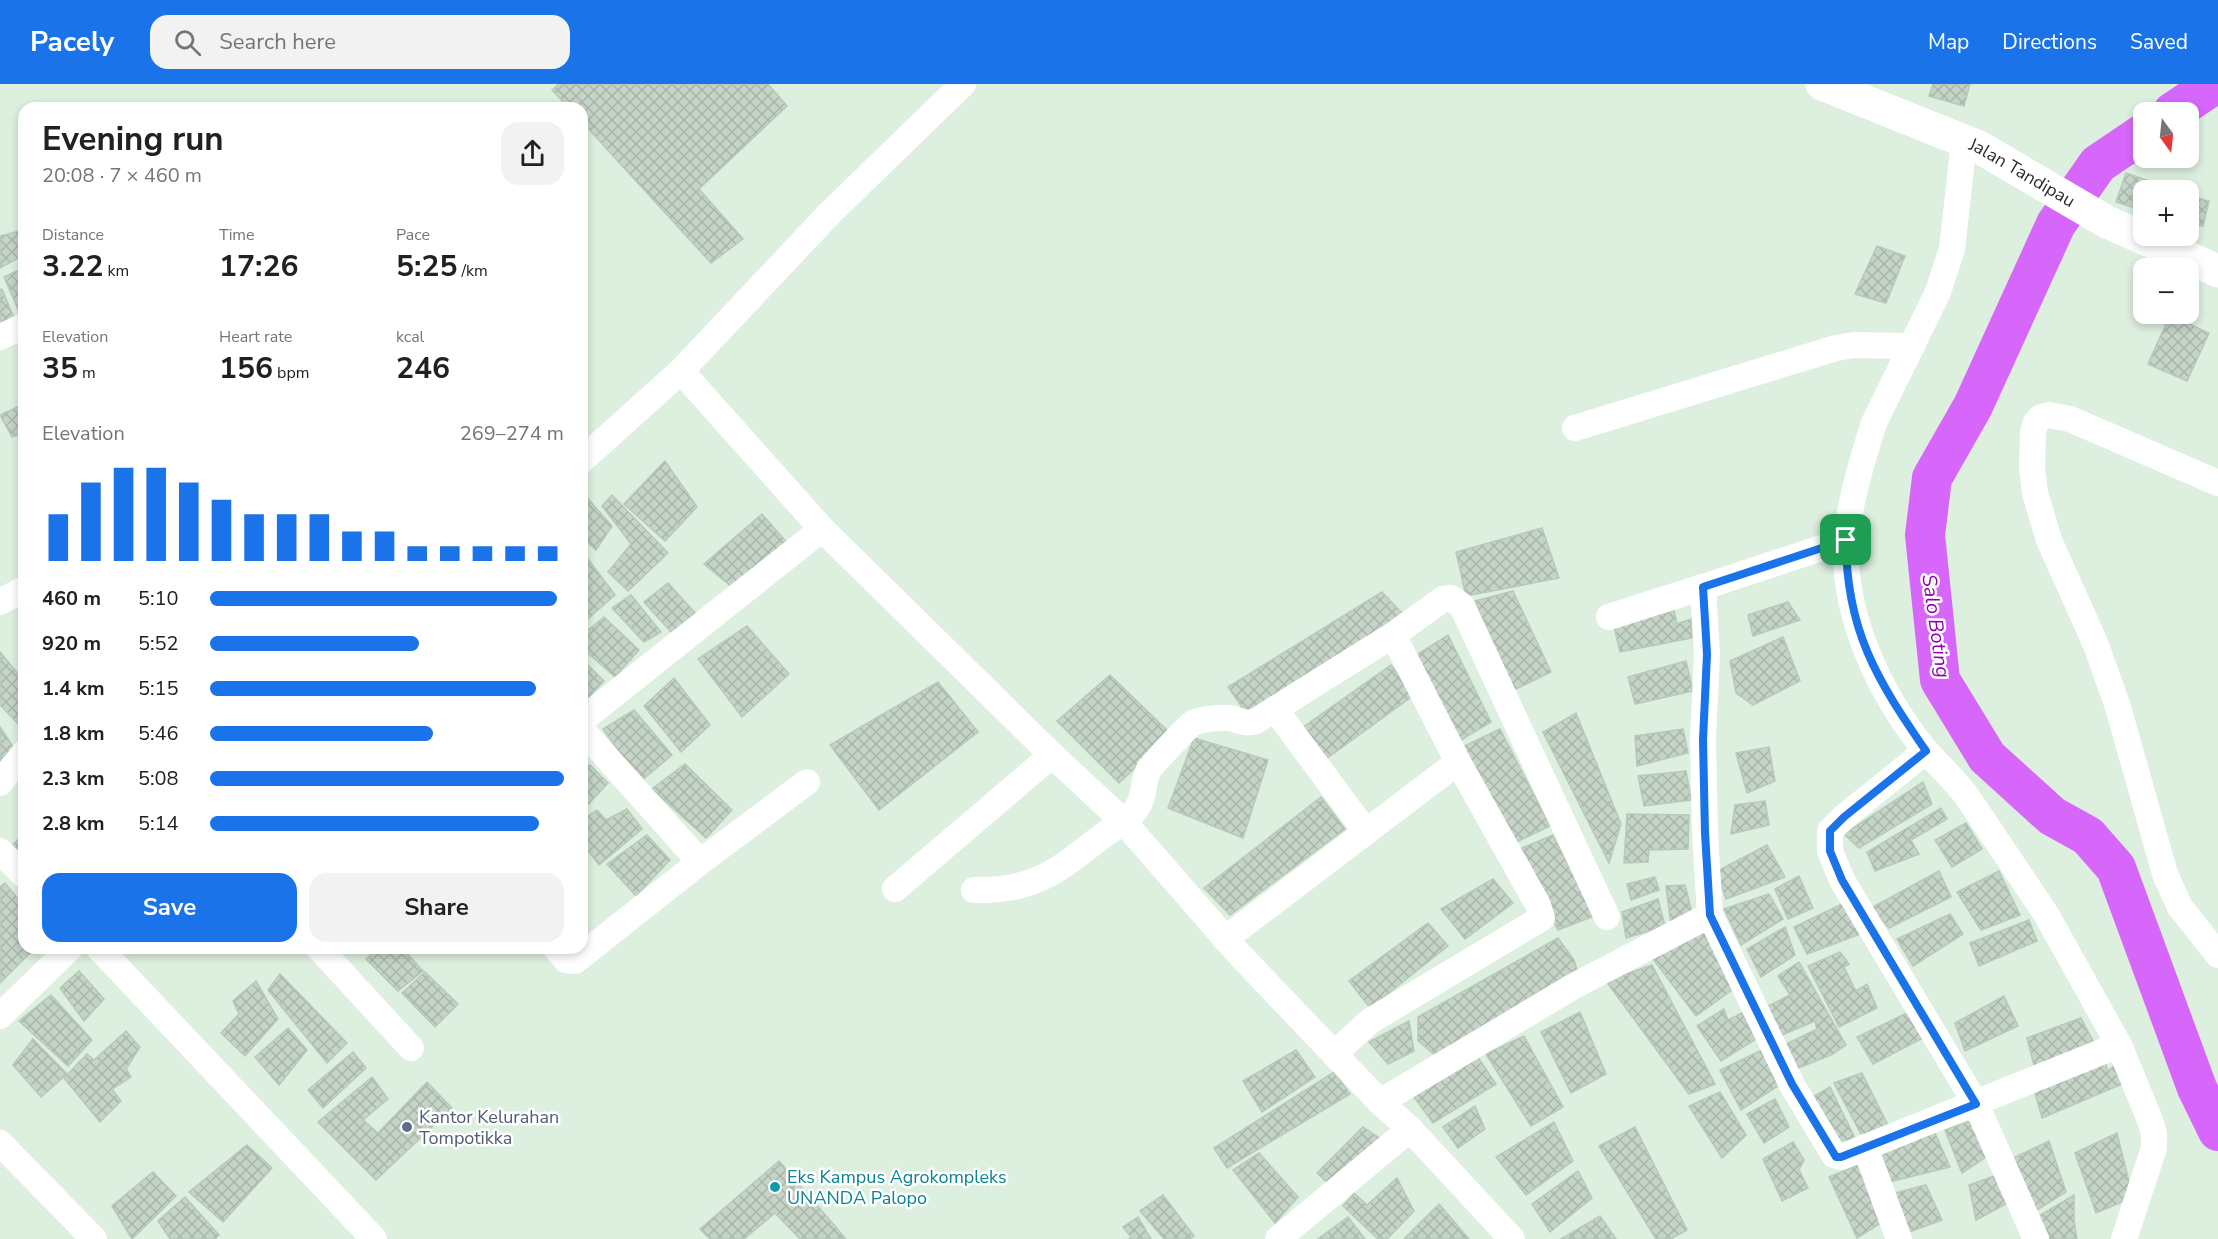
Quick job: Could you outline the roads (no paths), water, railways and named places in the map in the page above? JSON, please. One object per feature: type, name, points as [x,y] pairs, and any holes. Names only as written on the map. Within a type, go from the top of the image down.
[{"type":"street","points":[[588,455],[681,370],[830,213],[963,84]]},
{"type":"street","name":"Jalan Tandipau","points":[[1822,84],[1972,144],[2108,222],[2218,271]]},
{"type":"street","points":[[1972,144],[1952,249],[1938,292],[1874,423],[1855,494],[1846,540],[1848,587],[1861,641],[1891,698],[1926,751],[1959,786],[2024,879],[2119,1045],[2154,1134],[2154,1148],[2124,1239]]},
{"type":"street","points":[[0,337],[18,329]]},
{"type":"street","points":[[1575,428],[1836,348],[1854,345],[1912,346]]},
{"type":"street","points":[[681,370],[822,529],[1052,755],[1123,821],[1225,939],[1380,1102],[1410,1129],[1512,1239]]},
{"type":"street","points":[[2218,483],[2079,422],[2049,415],[2041,417],[2036,422],[2033,444],[2033,481],[2049,540],[2096,645],[2118,707],[2165,874],[2180,907],[2218,955]]},
{"type":"street","points":[[588,715],[822,529]]},
{"type":"street","points":[[1609,617],[1846,540]]},
{"type":"street","points":[[1703,587],[1707,648],[1703,764],[1710,915],[1792,1084],[1834,1155],[1841,1157],[1865,1148],[2119,1045]]},
{"type":"street","points":[[0,602],[18,592]]},
{"type":"street","points":[[974,890],[997,891],[1018,887],[1055,873],[1123,821],[1138,807],[1150,768],[1191,723],[1224,718],[1249,724],[1393,635],[1443,599],[1450,598],[1462,606],[1607,917]]},
{"type":"street","points":[[1334,1054],[1370,1021],[1542,918],[1538,905],[1458,762],[1393,635]]},
{"type":"street","points":[[1275,709],[1366,832]]},
{"type":"street","points":[[588,737],[700,862]]},
{"type":"street","points":[[1926,751],[1830,831],[1830,851],[1842,880],[1976,1104],[2036,1239]]},
{"type":"street","points":[[895,889],[1052,755]]},
{"type":"street","points":[[0,783],[18,760]]},
{"type":"street","points":[[1225,939],[1458,762]]},
{"type":"street","points":[[588,951],[700,862],[807,782]]},
{"type":"street","points":[[0,851],[18,868]]},
{"type":"street","points":[[1380,1102],[1574,986],[1710,915]]},
{"type":"street","points":[[0,1016],[64,954]]},
{"type":"street","points":[[105,954],[374,1239]]},
{"type":"street","points":[[325,954],[411,1048]]},
{"type":"street","points":[[561,954],[566,960],[575,961],[584,954]]},
{"type":"street","points":[[1278,1239],[1410,1129]]},
{"type":"street","points":[[0,1143],[94,1239]]},
{"type":"street","points":[[1865,1148],[1899,1239]]},
{"type":"waterway","name":"Salo Boting","points":[[2188,102],[2215,84]]},
{"type":"waterway","name":"Salo Boting","points":[[2133,140],[2098,164],[2056,224],[1973,406],[1932,478],[1925,535],[1940,680],[1987,757],[2052,816],[2088,836],[2116,868],[2197,1088],[2218,1131]]},
{"type":"place","name":"Kantor Kelurahan Tompotikka","points":[[407,1127]]},
{"type":"place","name":"Eks Kampus Agrokompleks UNANDA Palopo","points":[[775,1187]]}]
